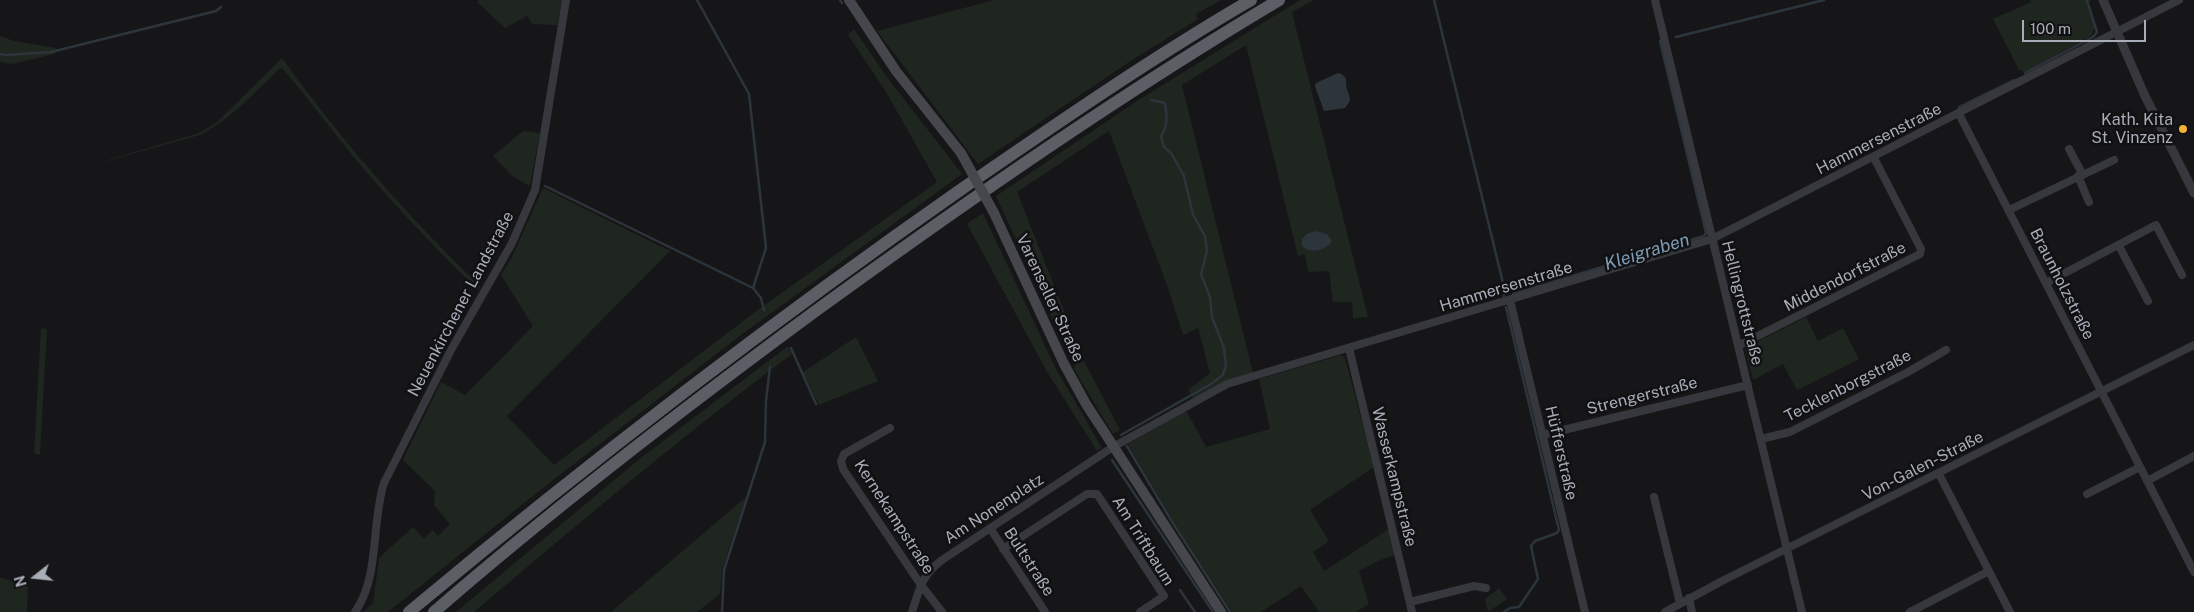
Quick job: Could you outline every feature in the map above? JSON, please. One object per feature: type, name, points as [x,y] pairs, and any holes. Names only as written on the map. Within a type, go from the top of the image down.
[{"type":"highway","points":[[409,612],[626,436],[889,240],[1068,116],[1251,0]]},
{"type":"highway","points":[[434,612],[634,447],[889,258],[1076,128],[1220,35],[1279,0]]},
{"type":"main road","name":"Varenseller Straße","points":[[849,0],[896,70],[961,153],[994,213],[1064,364],[1086,404],[1221,612]]},
{"type":"street","name":"Neuenkirchener Landstraße","points":[[355,612],[366,593],[370,577],[378,501],[384,483],[451,350],[512,243],[535,190],[566,0]]},
{"type":"street","name":"Hellingrottstraße","points":[[1654,0],[1802,612]]},
{"type":"street","points":[[2103,0],[2145,96],[2194,193]]},
{"type":"street","name":"Hammersenstraße","points":[[1113,447],[1227,384],[1712,239],[1874,158],[2179,0]]},
{"type":"street","name":"Braunholzstraße","points":[[1959,114],[2194,572]]},
{"type":"street","points":[[2069,150],[2090,202]]},
{"type":"street","name":"Middendorfstraße","points":[[1738,346],[1920,254],[1921,249],[1874,158]]},
{"type":"street","points":[[2009,210],[2114,160]]},
{"type":"street","points":[[2046,283],[2120,246],[2124,241],[2156,225],[2182,275]]},
{"type":"street","points":[[2120,246],[2148,301]]},
{"type":"street","name":"Hüfferstraße","points":[[1510,300],[1585,612]]},
{"type":"street","name":"Von-Galen-Straße","points":[[1665,612],[1688,598],[2194,345]]},
{"type":"street","name":"Wasserkampstraße","points":[[1348,348],[1412,612]]},
{"type":"street","name":"Tecklenborgstraße","points":[[1761,439],[1790,432],[1908,372],[1946,350]]},
{"type":"street","name":"Strengerstraße","points":[[1543,434],[1748,384]]},
{"type":"street","name":"Kernekampstraße","points":[[890,428],[844,454],[841,461],[843,469],[942,612]]},
{"type":"street","name":"Am Nonenplatz","points":[[912,612],[921,584],[929,570],[1113,447]]},
{"type":"street","points":[[2147,481],[2194,456]]},
{"type":"street","points":[[2087,494],[2140,467]]},
{"type":"street","points":[[1938,474],[2010,612]]},
{"type":"street","name":"Am Triftbaum","points":[[1003,548],[1087,494],[1097,494],[1164,596],[1140,612]]},
{"type":"street","points":[[1654,497],[1680,603]]},
{"type":"street","name":"Bultstraße","points":[[990,528],[1044,612]]},
{"type":"street","points":[[1910,612],[1989,571]]},
{"type":"street","points":[[1410,602],[1474,586],[1486,588]]},
{"type":"street","points":[[1688,598],[1692,612]]},
{"type":"shaded area","points":[[479,0],[562,0],[557,25],[532,24],[527,16],[505,28],[477,2]]},
{"type":"shaded area","points":[[994,0],[1221,0],[1196,14],[1198,19],[1132,60],[978,164],[877,31]]},
{"type":"shaded area","points":[[1300,0],[1314,0],[1292,12],[1368,317],[1353,318],[1352,302],[1333,302],[1329,271],[1308,272],[1305,254],[1298,256],[1246,45],[1182,85],[1253,373],[1219,384],[1193,399],[1188,390],[1210,373],[1198,328],[1183,335],[1168,288],[1109,131],[1017,192],[1080,351],[1068,352],[996,196],[1137,101]]},
{"type":"shaded area","points":[[2030,0],[2092,0],[2086,4],[2095,27],[2091,36],[2025,72],[2019,70],[1993,19],[2031,2]]},
{"type":"shaded area","points":[[854,29],[887,77],[962,174],[741,335],[539,491],[388,612],[363,612],[373,603],[379,558],[413,527],[424,539],[433,530],[438,536],[450,524],[434,505],[435,491],[403,460],[441,382],[465,395],[533,326],[501,275],[511,259],[543,188],[670,251],[507,416],[554,465],[759,309],[937,182],[886,92],[848,35]]},
{"type":"shaded area","points":[[0,36],[14,41],[56,48],[55,54],[12,64],[0,62]]},
{"type":"shaded area","points":[[282,58],[351,148],[401,205],[480,286],[478,290],[419,231],[377,184],[282,68],[232,113],[200,135],[74,170],[199,133],[216,123]]},
{"type":"shaded area","points":[[1338,73],[1346,79],[1350,101],[1345,108],[1324,111],[1315,86],[1316,83]]},
{"type":"shaded area","points":[[523,131],[540,133],[530,186],[512,176],[493,156]]},
{"type":"shaded area","points":[[983,213],[1055,367],[1102,448],[1097,451],[1046,370],[967,224]]},
{"type":"shaded area","points":[[1315,231],[1327,234],[1332,241],[1322,249],[1314,251],[1306,249],[1302,246],[1302,239],[1307,234]]},
{"type":"shaded area","points":[[1806,317],[1818,341],[1843,328],[1859,359],[1797,390],[1783,364],[1753,380],[1745,348]]},
{"type":"shaded area","points":[[41,328],[47,329],[40,455],[34,453]]},
{"type":"shaded area","points":[[856,337],[878,381],[819,405],[803,372]]},
{"type":"shaded area","points":[[788,346],[792,354],[670,448],[474,612],[456,612],[642,457]]},
{"type":"shaded area","points":[[1341,355],[1345,358],[1374,467],[1310,510],[1329,541],[1313,552],[1324,571],[1389,529],[1395,555],[1380,560],[1359,571],[1369,604],[1356,612],[1319,612],[1301,586],[1261,612],[1232,612],[1172,519],[1128,444],[1186,410],[1206,447],[1270,429],[1259,379]]},
{"type":"shaded area","points":[[1084,361],[1120,430],[1113,434],[1074,369],[1075,364]]},
{"type":"shaded area","points":[[746,497],[722,570],[720,594],[697,612],[611,612]]},
{"type":"shaded area","points":[[0,577],[28,587],[27,612],[0,612]]},
{"type":"shaded area","points":[[1499,588],[1507,599],[1488,612],[1485,599]]},
{"type":"waterway","points":[[697,0],[749,94],[766,248],[753,288]]},
{"type":"waterway","name":"Kleigraben","points":[[1434,0],[1503,283],[1504,297]]},
{"type":"waterway","name":"Kleigraben","points":[[1676,37],[1824,0]]},
{"type":"waterway","points":[[2025,73],[2093,37],[2097,32],[2087,1]]},
{"type":"waterway","points":[[0,54],[51,52],[216,11],[221,7]]},
{"type":"waterway","name":"Kleigraben","points":[[1513,294],[1704,236],[1706,233],[1660,41]]},
{"type":"waterway","points":[[1959,110],[1959,107],[2014,80]]},
{"type":"waterway","points":[[1121,435],[1211,384],[1223,375],[1226,366],[1224,348],[1212,317],[1210,297],[1201,274],[1207,251],[1205,236],[1193,215],[1184,176],[1171,153],[1164,147],[1161,137],[1166,121],[1165,103],[1151,100]]},
{"type":"waterway","points":[[545,186],[753,288],[761,298],[764,310]]},
{"type":"waterway","name":"Kleigraben","points":[[1504,612],[1510,608],[1519,607],[1538,579],[1531,546],[1535,541],[1557,533],[1559,530],[1506,307]]},
{"type":"waterway","points":[[791,348],[816,404]]},
{"type":"waterway","points":[[722,612],[724,570],[765,442],[766,401],[770,367]]},
{"type":"waterway","points":[[1127,446],[1171,520],[1230,612]]},
{"type":"waterway","points":[[1112,460],[1213,612]]},
{"type":"waterway","points":[[1180,590],[1195,612]]},
{"type":"place","name":"Kath. Kita St. Vinzenz","points":[[2183,129]]}]
